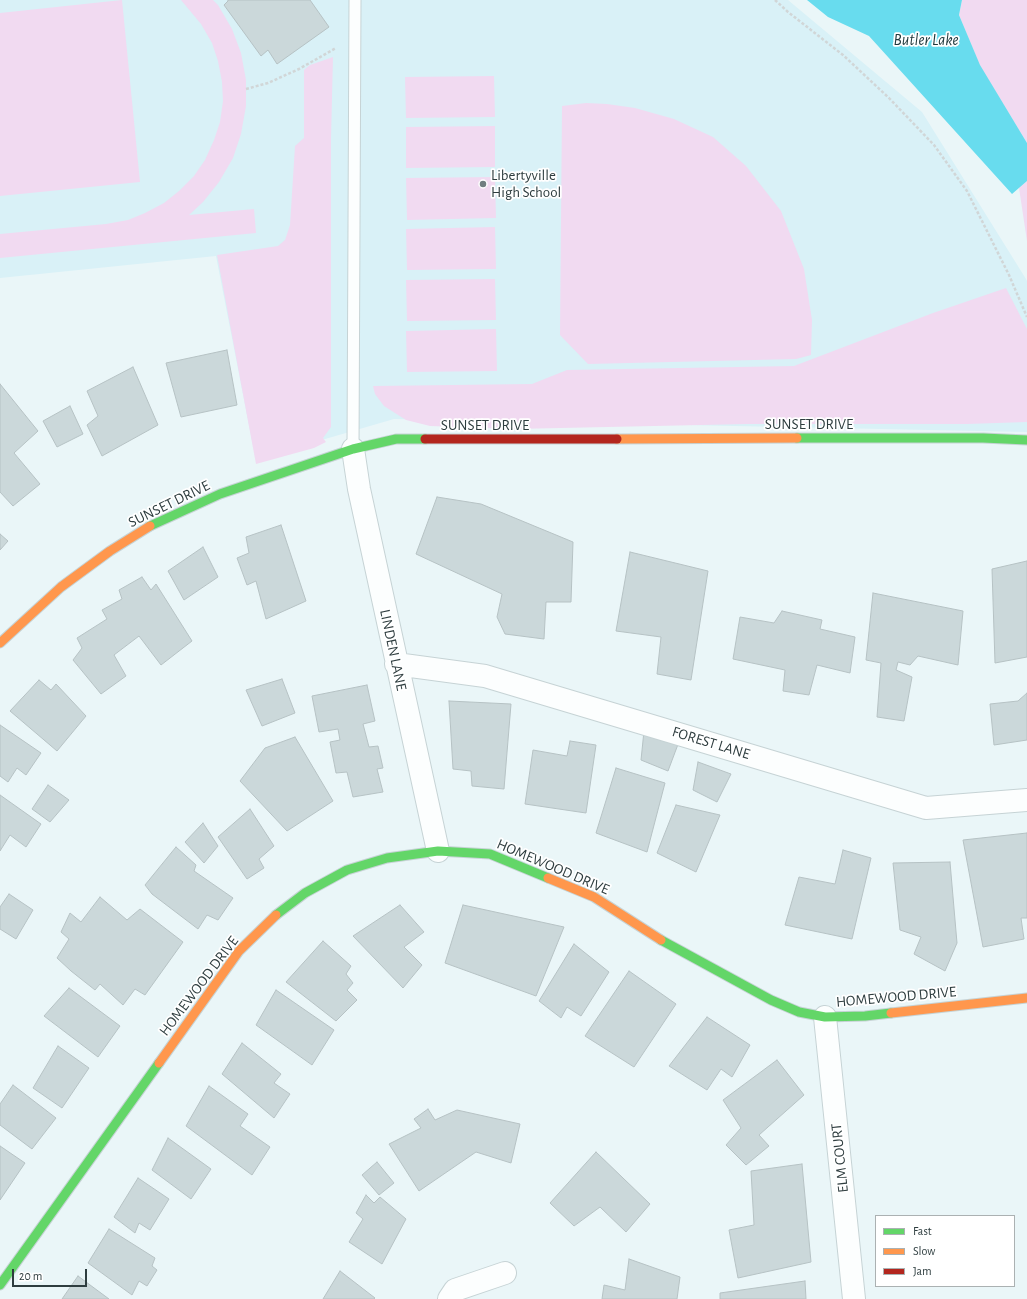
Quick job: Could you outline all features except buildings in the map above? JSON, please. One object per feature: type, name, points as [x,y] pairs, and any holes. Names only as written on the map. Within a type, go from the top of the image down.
[{"type":"street","name":"SUNSET DRIVE","points":[[0,643],[61,587],[110,551],[155,523],[220,494],[353,448],[396,439],[983,438],[1027,440]]},
{"type":"street","name":"LINDEN LANE","points":[[353,448],[359,489],[438,851]]},
{"type":"street","name":"FOREST LANE","points":[[396,664],[485,676],[926,808],[1027,800]]},
{"type":"street","name":"HOMEWOOD DRIVE","points":[[0,1284],[239,951],[276,915],[305,893],[347,870],[387,858],[438,851],[490,854],[594,897],[658,938],[771,1000],[799,1012],[825,1017],[870,1016],[1027,998]]},
{"type":"street","name":"ELM COURT","points":[[825,1017],[854,1299]]},
{"type":"street","points":[[449,1299],[455,1290],[505,1272]]},
{"type":"lane","points":[[353,448],[355,0]]},
{"type":"path","points":[[775,0],[843,55],[889,98],[934,146],[967,191],[1009,275],[1027,317]]},
{"type":"path","points":[[246,89],[268,83],[293,72],[336,48]]},
{"type":"shaded area","name":"Libertyville High School","points":[[0,0],[788,0],[922,112],[1026,279],[1027,432],[394,419],[308,444],[255,456],[216,256],[0,278]]},
{"type":"shaded area","points":[[122,0],[140,182],[0,196],[0,13]]},
{"type":"shaded area","points":[[181,0],[213,0],[218,5],[232,29],[241,53],[246,80],[246,106],[241,134],[233,158],[219,182],[203,202],[189,215],[254,209],[256,233],[0,258],[0,234],[106,224],[128,220],[164,203],[194,176],[205,160],[220,122],[223,101],[222,82],[218,61],[212,43],[201,24]]},
{"type":"shaded area","points":[[962,0],[1027,0],[1027,143],[980,66],[959,15]]},
{"type":"shaded area","points":[[333,57],[331,138],[331,427],[323,438],[326,442],[314,448],[256,464],[217,255],[278,246],[285,240],[290,225],[295,146],[304,138],[304,70],[310,65]]},
{"type":"shaded area","points":[[494,76],[495,117],[406,118],[405,77]]},
{"type":"shaded area","points":[[586,103],[635,108],[674,119],[713,137],[746,166],[781,211],[804,269],[812,320],[811,355],[796,359],[588,364],[560,335],[562,106]]},
{"type":"shaded area","points":[[495,126],[495,167],[406,168],[406,127]]},
{"type":"shaded area","points":[[495,177],[496,218],[407,220],[406,178]]},
{"type":"shaded area","points":[[1027,181],[1027,241],[1019,188]]},
{"type":"shaded area","points":[[495,227],[496,269],[407,270],[406,229]]},
{"type":"shaded area","points":[[495,279],[496,320],[407,321],[406,280]]},
{"type":"shaded area","points":[[1006,288],[1027,329],[1027,422],[967,424],[748,424],[514,429],[430,426],[406,420],[384,406],[375,394],[373,386],[532,384],[567,370],[794,366],[933,313]]},
{"type":"shaded area","points":[[496,329],[497,371],[407,372],[406,331]]},
{"type":"water","name":"Butler Lake","points":[[807,0],[962,0],[959,15],[980,65],[1027,143],[1027,181],[1012,194],[869,36],[828,17]]},
{"type":"traffic: fast","points":[[797,438],[983,438],[1027,440]]},
{"type":"traffic: fast","points":[[150,526],[220,494],[353,449],[396,439],[425,439]]},
{"type":"traffic: fast","points":[[276,915],[305,893],[347,870],[387,858],[438,851],[490,854],[548,878]]},
{"type":"traffic: fast","points":[[661,940],[771,1000],[799,1012],[825,1017],[865,1016],[891,1013]]},
{"type":"traffic: fast","points":[[0,1285],[159,1063]]},
{"type":"traffic: slow","points":[[617,439],[797,438]]},
{"type":"traffic: slow","points":[[0,643],[61,587],[110,551],[150,526]]},
{"type":"traffic: slow","points":[[548,878],[594,897],[661,940]]},
{"type":"traffic: slow","points":[[159,1063],[239,951],[276,915]]},
{"type":"traffic: slow","points":[[891,1013],[1027,998]]},
{"type":"traffic: jam","points":[[425,439],[617,439]]},
{"type":"place","name":"Libertyville High School","points":[[483,184]]}]
